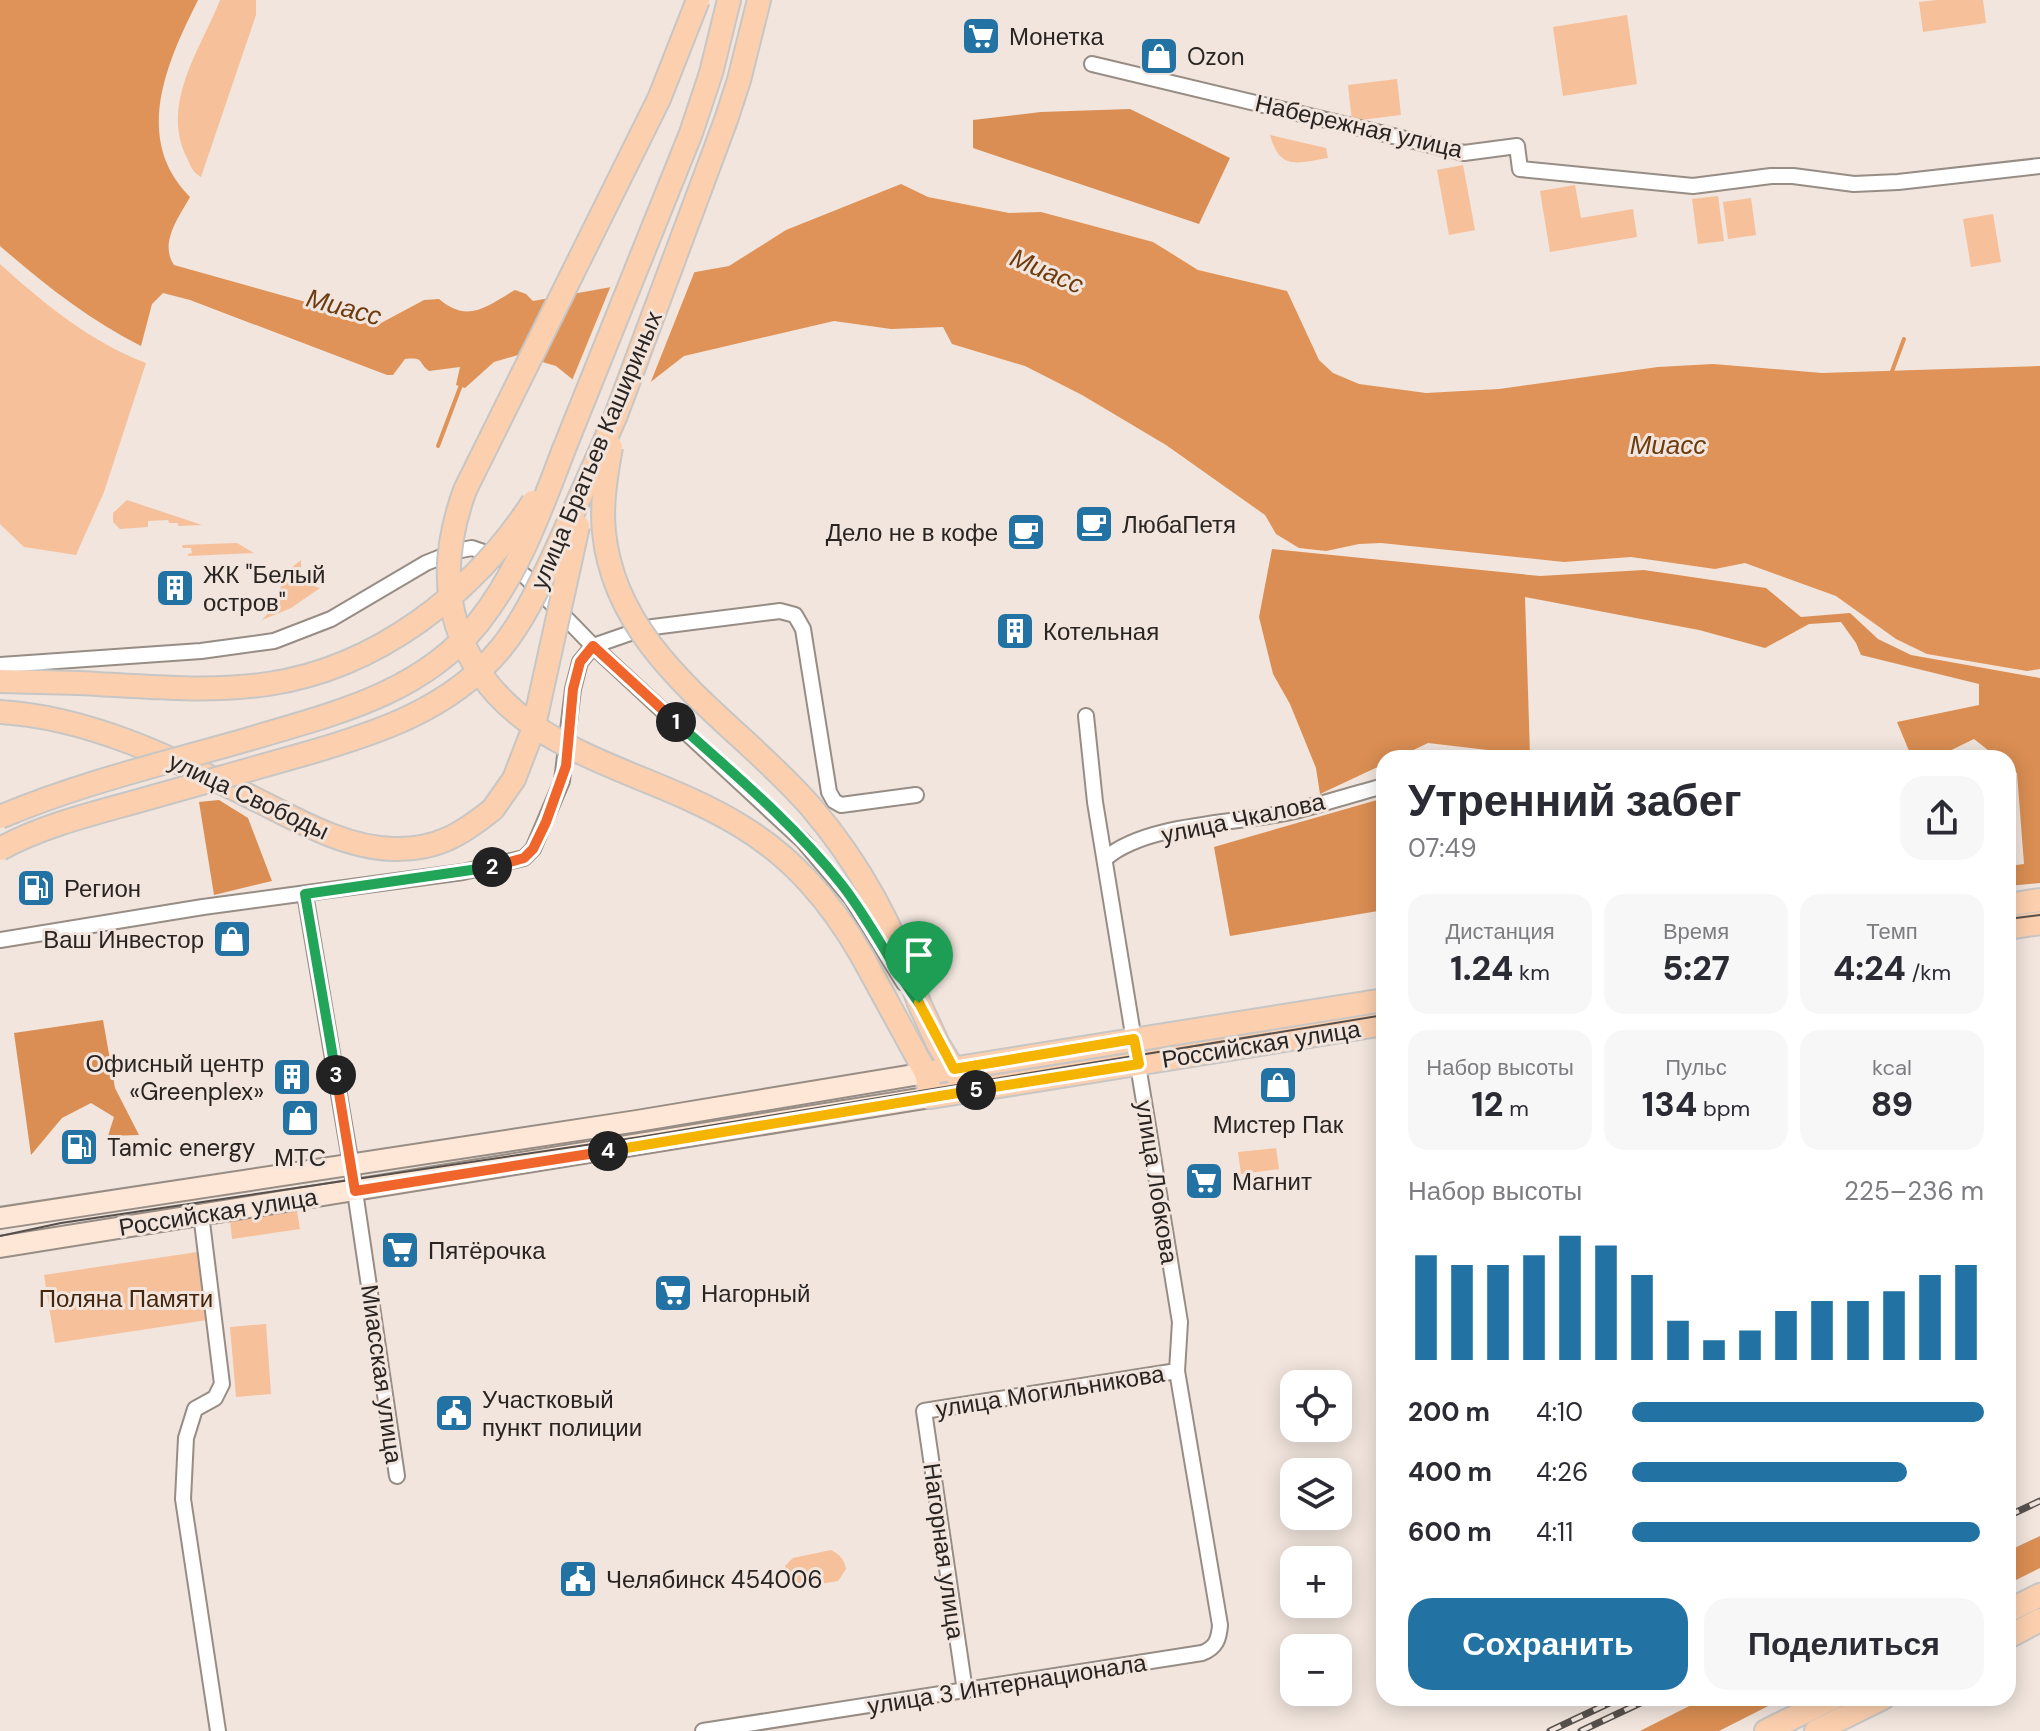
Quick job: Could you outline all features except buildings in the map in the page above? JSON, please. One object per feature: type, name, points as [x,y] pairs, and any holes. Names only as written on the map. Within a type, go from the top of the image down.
[{"type":"main road","points":[[698,0],[659,99],[465,490],[450,548],[452,605],[460,636],[472,662],[508,708],[557,740],[701,804],[743,827],[788,861],[821,893],[862,956],[926,1073],[931,1097]]},
{"type":"main road","name":"улица Братьев Кашириных","points":[[0,817],[94,784],[345,710],[408,683],[454,648],[477,625],[498,596],[522,553],[564,449],[691,133],[711,73],[729,0]]},
{"type":"main road","name":"улица Братьев Кашириных","points":[[0,849],[17,839],[102,811],[367,736],[422,712],[478,673],[494,656],[523,615],[616,415],[730,107],[759,0]]},
{"type":"main road","points":[[616,415],[605,485],[604,533],[615,581],[631,618],[667,666],[782,776],[838,842],[879,906],[908,969],[919,1003],[964,1092]]},
{"type":"main road","points":[[0,681],[238,687],[309,675],[363,655],[406,631],[467,581],[522,519],[564,449]]},
{"type":"main road","name":"улица Свободы","points":[[0,712],[70,724],[110,735],[324,831],[381,848],[413,848],[442,843],[474,825],[493,809],[514,779],[533,730],[571,553],[592,472]]},
{"type":"main road","points":[[2016,904],[2040,900]]},
{"type":"main road","points":[[2016,927],[2040,923]]},
{"type":"main road","name":"Российская улица","points":[[0,1218],[637,1121],[1376,1001]]},
{"type":"main road","name":"Российская улица","points":[[0,1247],[1376,1025]]},
{"type":"main road","points":[[637,1121],[641,1146]]},
{"type":"main road","points":[[2016,1607],[2040,1595]]},
{"type":"main road","points":[[2016,1633],[2040,1620]]},
{"type":"main road","points":[[1766,1731],[1817,1706]]},
{"type":"main road","points":[[1816,1731],[1867,1706]]},
{"type":"street","name":"Набережная улица","points":[[1092,64],[1464,153],[1517,146],[1520,169],[1693,186],[1771,176],[1854,184],[1898,182],[2040,166]]},
{"type":"street","points":[[0,665],[201,651],[274,641],[331,619],[426,563],[456,551],[472,548],[501,558],[525,576],[593,646],[750,789],[833,874],[919,1003]]},
{"type":"street","points":[[0,940],[477,869],[524,858],[533,849],[562,781],[573,689],[580,662],[593,646],[645,628],[780,611],[795,615],[803,629],[829,792],[834,801],[841,805],[916,795]]},
{"type":"street","name":"улица Лобкова","points":[[1086,716],[1095,802],[1180,1322],[1177,1371],[1220,1625],[1214,1646]]},
{"type":"street","name":"улица Чкалова","points":[[1106,858],[1120,846],[1159,834],[1294,811],[1376,788]]},
{"type":"street","name":"Миасская улица","points":[[305,894],[355,1191],[397,1476]]},
{"type":"street","points":[[201,1214],[222,1384],[215,1398],[195,1409],[186,1438],[183,1499],[218,1731]]},
{"type":"street","name":"улица Могильникова","points":[[924,1411],[1177,1371]]},
{"type":"street","name":"Нагорная улица","points":[[924,1411],[965,1691]]},
{"type":"street","name":"улица 3 Интернационала","points":[[703,1731],[1202,1653],[1214,1646]]},
{"type":"green space","points":[[220,0],[256,0],[256,15],[201,177],[187,158],[178,117],[186,77]]},
{"type":"green space","points":[[1983,0],[1986,23],[1923,32],[1919,2]]},
{"type":"green space","points":[[1627,15],[1637,84],[1563,96],[1553,27]]},
{"type":"green space","points":[[1397,79],[1401,115],[1352,121],[1348,85]]},
{"type":"green space","points":[[1270,135],[1326,148],[1328,158],[1291,162],[1279,154]]},
{"type":"green space","points":[[1463,165],[1475,230],[1449,235],[1437,170]]},
{"type":"green space","points":[[1575,185],[1581,218],[1633,209],[1637,237],[1550,252],[1540,191]]},
{"type":"green space","points":[[1718,196],[1724,241],[1698,244],[1692,199]]},
{"type":"green space","points":[[1751,198],[1756,235],[1728,239],[1723,202]]},
{"type":"green space","points":[[1993,214],[2001,262],[1971,267],[1963,219]]},
{"type":"green space","points":[[0,264],[69,321],[106,345],[146,363],[104,492],[76,555],[24,547],[0,524]]},
{"type":"green space","points":[[127,500],[202,525],[178,526],[178,523],[169,523],[168,520],[148,521],[148,527],[120,529],[113,522],[113,513]]},
{"type":"green space","points":[[237,543],[254,553],[188,556],[192,553],[191,548],[183,548],[182,545]]},
{"type":"green space","points":[[301,560],[301,582],[320,588],[291,608],[262,620],[275,605],[285,573]]},
{"type":"green space","points":[[1276,1148],[1279,1169],[1241,1174],[1238,1152]]},
{"type":"green space","points":[[297,1211],[300,1229],[232,1239],[230,1220]]},
{"type":"green space","name":"Поляна Памяти","points":[[197,1252],[207,1320],[55,1343],[44,1275]]},
{"type":"green space","points":[[266,1324],[271,1394],[236,1397],[230,1327]]},
{"type":"green space","points":[[831,1550],[841,1558],[846,1569],[838,1581],[798,1588],[788,1582],[785,1566],[793,1558]]},
{"type":"shaded area","points":[[1130,109],[1230,158],[1199,224],[973,148],[973,120],[1041,112]]},
{"type":"shaded area","points":[[1272,549],[1540,576],[1644,570],[1766,588],[1801,617],[1850,613],[1878,639],[1911,655],[2040,678],[2040,883],[2016,885],[2016,865],[2024,864],[2016,750],[1988,750],[1974,739],[1951,750],[1909,750],[1897,722],[1979,705],[1979,684],[1861,655],[1841,622],[1809,624],[1765,648],[1699,630],[1525,597],[1530,750],[1488,750],[1428,743],[1414,750],[1376,750],[1376,768],[1320,794],[1316,768],[1290,704],[1273,674],[1259,617]]},
{"type":"shaded area","points":[[219,800],[248,818],[272,881],[214,895],[199,802]]},
{"type":"shaded area","points":[[1376,800],[1376,911],[1230,936],[1214,847]]},
{"type":"shaded area","points":[[103,1020],[115,1088],[139,1135],[108,1136],[114,1117],[91,1103],[62,1118],[31,1155],[14,1033]]},
{"type":"shaded area","points":[[2040,1536],[2040,1568],[2016,1580],[2016,1547]]},
{"type":"shaded area","points":[[1689,1706],[1768,1706],[1719,1731],[1640,1731]]},
{"type":"water","name":"Миасс","points":[[0,0],[198,0],[176,49],[161,100],[159,126],[162,150],[172,174],[190,197],[170,239],[170,257],[174,265],[381,323],[424,300],[439,299],[459,310],[477,310],[515,290],[533,301],[729,266],[786,230],[901,184],[928,197],[1009,213],[1041,212],[1153,242],[1198,270],[1287,291],[1319,360],[1333,373],[1359,384],[1426,393],[1499,389],[1658,367],[1713,364],[1822,373],[2040,366],[2040,669],[2027,671],[1927,654],[1896,639],[1836,596],[1745,563],[1715,569],[1631,557],[1564,562],[1381,543],[1326,551],[1299,548],[1276,534],[1265,515],[1166,445],[1082,395],[1025,366],[952,344],[943,327],[891,329],[834,321],[684,356],[643,388],[577,383],[556,366],[518,355],[494,362],[465,388],[456,385],[460,367],[429,371],[416,359],[405,359],[393,375],[387,375],[190,300],[163,293],[152,304],[141,346],[103,325],[0,246]]},
{"type":"pier","points":[[696,268],[648,389],[599,399],[571,383],[612,283]]},
{"type":"waterway","points":[[1891,374],[1904,339]]},
{"type":"waterway","points":[[438,446],[461,385]]},
{"type":"tram line","points":[[2016,918],[2040,915]]},
{"type":"tram line","points":[[0,1236],[61,1223],[640,1137],[1376,1016]]},
{"type":"railway","points":[[2016,1512],[2040,1501]]},
{"type":"railway","points":[[1550,1731],[1603,1706]]},
{"type":"railway","points":[[1581,1731],[1634,1706]]},
{"type":"place","name":"Монетка","points":[[981,36]]},
{"type":"place","name":"Ozon","points":[[1159,56]]},
{"type":"place","name":"ЛюбаПетя","points":[[1094,524]]},
{"type":"place","name":"Дело не в кофе","points":[[1026,532]]},
{"type":"place","name":"ЖК \"Белый остров\"","points":[[175,588]]},
{"type":"place","name":"Котельная","points":[[1015,631]]},
{"type":"place","name":"Регион","points":[[36,888]]},
{"type":"place","name":"Ваш Инвестор","points":[[232,939]]},
{"type":"place","name":"Офисный центр «Greenplex»","points":[[292,1077]]},
{"type":"place","name":"Мистер Пак","points":[[1278,1085]]},
{"type":"place","name":"МТС","points":[[300,1118]]},
{"type":"place","name":"Tamic energy","points":[[79,1147]]},
{"type":"place","name":"Магнит","points":[[1204,1181]]},
{"type":"place","name":"Пятёрочка","points":[[400,1250]]},
{"type":"place","name":"Нагорный","points":[[673,1293]]},
{"type":"place","name":"Участковый пункт полиции","points":[[454,1413]]},
{"type":"place","name":"Челябинск 454006","points":[[578,1579]]},
{"type":"route","points":[[593,646],[750,789],[815,854],[852,899],[919,1003],[938,1044],[954,1069],[1134,1039],[1139,1064],[355,1191],[305,894],[463,872],[524,858],[533,849],[562,781],[573,689],[580,662],[593,646]]}]
